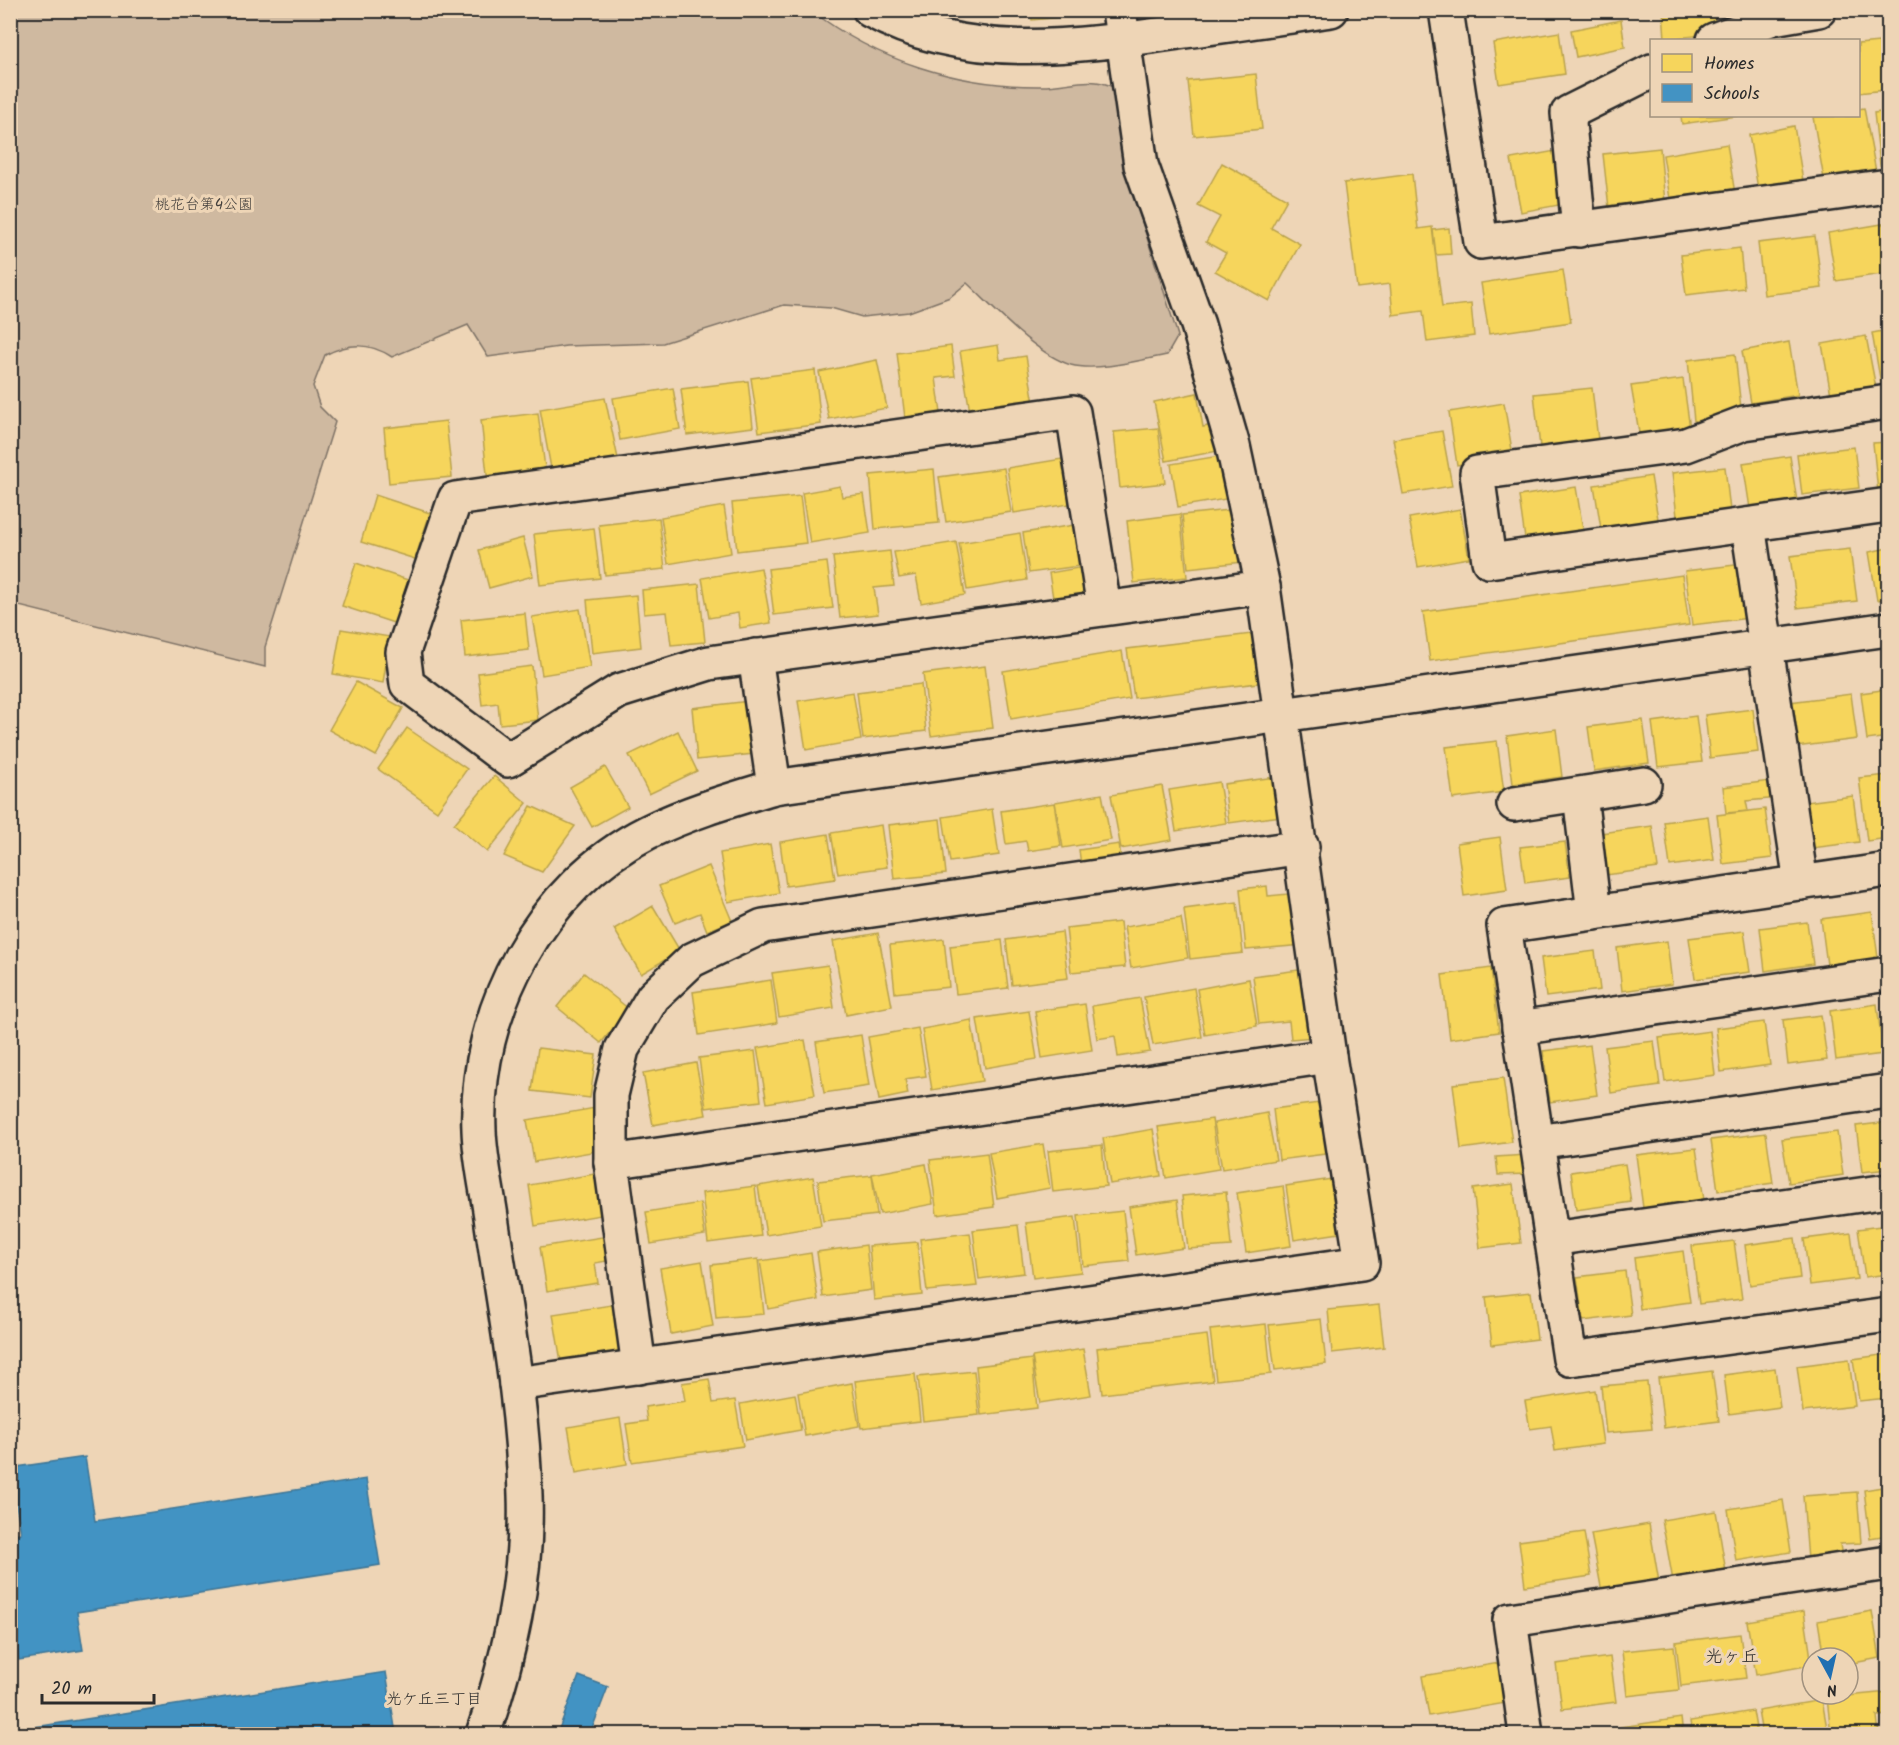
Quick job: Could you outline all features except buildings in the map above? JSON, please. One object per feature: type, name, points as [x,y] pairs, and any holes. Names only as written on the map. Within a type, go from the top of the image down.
[{"type":"street","points":[[870,10],[907,27],[971,43],[1035,48],[1121,25],[1331,10]]},
{"type":"street","points":[[1446,10],[1481,242],[1888,186]]},
{"type":"street","points":[[1717,39],[1773,18],[1819,10]]},
{"type":"street","points":[[516,1384],[1362,1263],[1329,1056],[1302,847],[1280,714],[1263,586],[1233,446],[1198,325],[1142,165],[1121,25]]},
{"type":"street","points":[[1579,230],[1568,113],[1650,72]]},
{"type":"street","points":[[1888,402],[1744,423],[1686,445],[1477,473],[1489,561],[1888,505]]},
{"type":"street","points":[[1104,608],[1072,412],[455,499],[404,652],[407,684],[508,760],[620,692],[709,663],[1263,586]]},
{"type":"street","points":[[1748,525],[1801,883]]},
{"type":"street","points":[[483,1734],[512,1636],[523,1563],[525,1494],[516,1384],[478,1131],[480,1080],[488,1036],[510,974],[537,930],[567,893],[607,860],[646,833],[695,812],[774,788],[1888,629]]},
{"type":"street","points":[[755,656],[774,788]]},
{"type":"street","points":[[1514,804],[1644,784]]},
{"type":"street","points":[[1580,795],[1594,913]]},
{"type":"street","points":[[639,1367],[611,1162],[611,1095],[622,1049],[653,997],[692,960],[763,926],[1302,847]]},
{"type":"street","points":[[1888,870],[1504,926],[1570,1359],[1888,1315]]},
{"type":"street","points":[[1520,1028],[1888,974]]},
{"type":"street","points":[[611,1162],[1329,1056]]},
{"type":"street","points":[[1537,1142],[1888,1091]]},
{"type":"street","points":[[1552,1239],[1888,1191]]},
{"type":"street","points":[[1526,1734],[1510,1620],[1888,1563]]},
{"type":"green space","name":"桃花台第4公園","points":[[11,10],[811,10],[863,44],[891,57],[950,76],[1011,85],[1051,86],[1087,81],[1105,84],[1113,87],[1126,171],[1178,336],[1167,355],[1106,366],[1071,365],[1029,341],[967,283],[950,297],[909,312],[862,317],[831,308],[784,305],[663,343],[566,346],[488,357],[468,325],[392,357],[367,347],[342,348],[325,355],[313,386],[320,407],[335,422],[265,647],[265,667],[11,604]]},
{"type":"district","name":"光ヶ丘","points":[[1732,1656]]},
{"type":"district","name":"光ケ丘三丁目","points":[[434,1698]]}]
